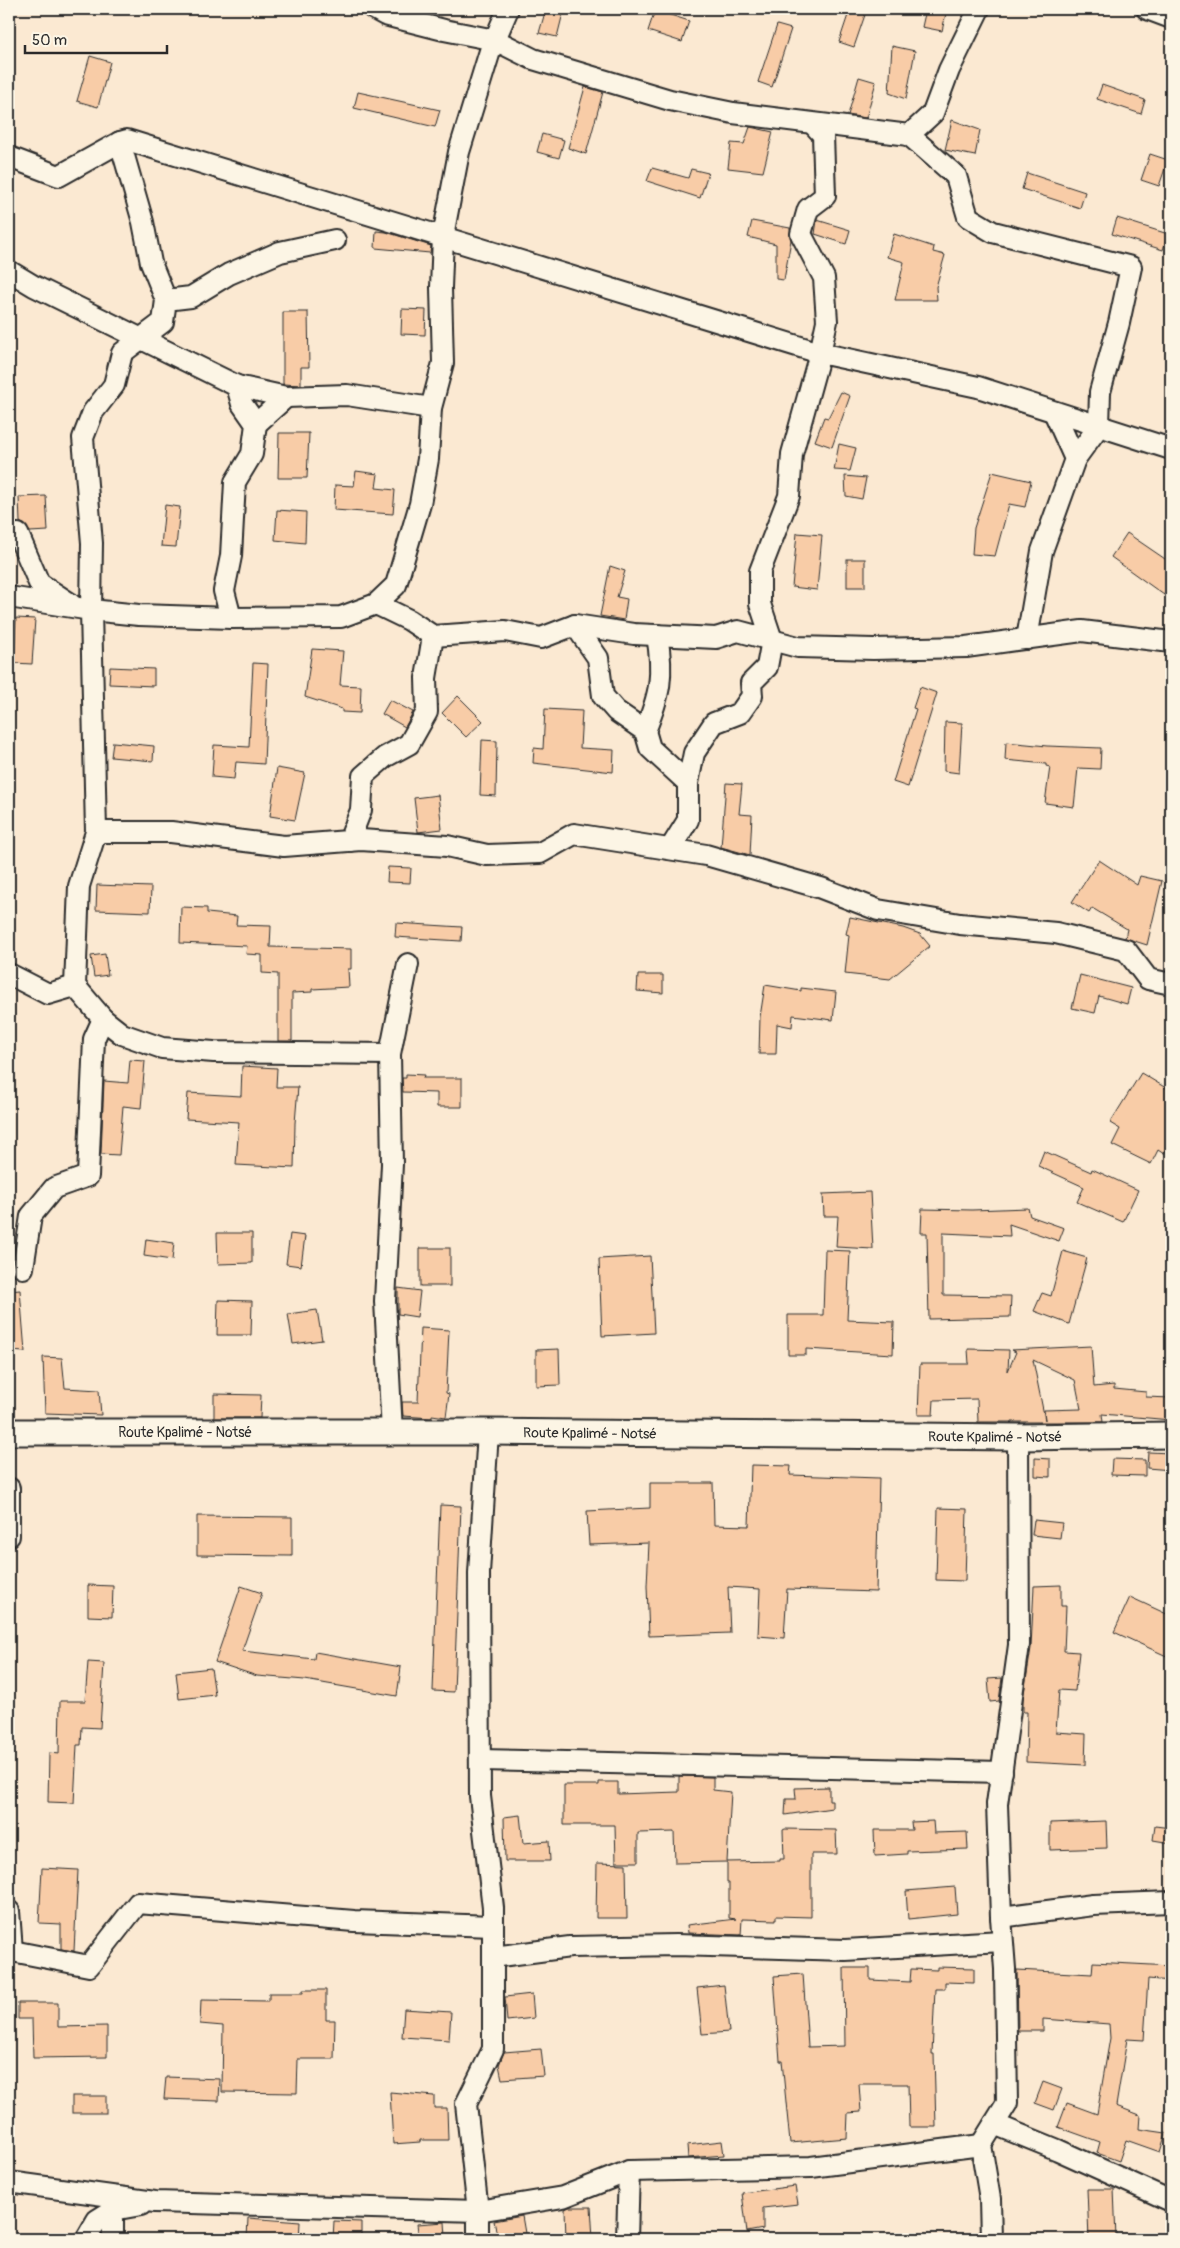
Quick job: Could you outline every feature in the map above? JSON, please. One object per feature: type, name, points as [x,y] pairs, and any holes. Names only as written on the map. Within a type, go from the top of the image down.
[{"type":"main road","name":"Route Kpalimé - Notsé","points":[[9,1432],[488,1432],[1018,1437],[1171,1435]]},
{"type":"street","points":[[374,9],[386,15],[444,30],[495,40],[533,59],[670,100],[733,113],[909,135],[956,176],[968,217],[993,232],[1131,267],[1120,323],[1100,392],[1099,426],[1075,459],[1042,551],[1027,639]]},
{"type":"street","points":[[9,597],[84,609],[139,615],[231,618],[341,617],[376,604],[396,586],[410,540],[428,459],[431,408],[443,363],[441,288],[443,237],[459,152],[495,40],[508,9]]},
{"type":"street","points":[[909,135],[933,113],[949,70],[979,9]]},
{"type":"street","points":[[1147,9],[1171,18]]},
{"type":"street","points":[[670,849],[688,820],[688,783],[694,753],[714,723],[740,713],[752,696],[751,683],[767,667],[772,640],[760,604],[760,571],[790,496],[792,454],[827,321],[824,278],[801,234],[808,209],[825,196],[823,135],[813,124]]},
{"type":"street","points":[[824,156],[860,129]]},
{"type":"street","points":[[9,157],[59,176],[120,142],[127,140],[820,353],[978,387],[1171,449]]},
{"type":"street","points":[[120,142],[143,222],[151,263],[166,300],[163,322],[168,352]]},
{"type":"street","points":[[166,300],[190,297],[229,274],[280,252],[335,240]]},
{"type":"street","points":[[9,271],[107,322],[238,386],[286,397],[347,395],[431,408]]},
{"type":"street","points":[[107,322],[122,353]]},
{"type":"street","points":[[163,322],[122,353],[114,385],[94,412],[83,438],[92,542],[84,609],[96,832],[79,886],[75,986],[103,1019],[122,1034],[162,1048],[214,1052],[390,1054]]},
{"type":"street","points":[[238,386],[242,404],[256,424]]},
{"type":"street","points":[[231,618],[224,591],[231,556],[235,482],[252,454],[256,424],[286,397]]},
{"type":"street","points":[[1054,412],[1075,459]]},
{"type":"street","points":[[18,534],[39,582],[84,609]]},
{"type":"street","points":[[376,604],[410,620],[434,636],[505,631],[541,638],[575,625],[657,635],[716,638],[738,631],[798,647],[873,649],[966,647],[1082,631],[1171,642]]},
{"type":"street","points":[[575,625],[598,658],[603,696],[616,710],[645,731],[650,748],[688,783]]},
{"type":"street","points":[[645,731],[658,700],[662,662],[657,635]]},
{"type":"street","points":[[348,841],[361,810],[364,776],[386,757],[409,744],[428,712],[426,678],[434,636]]},
{"type":"street","points":[[96,832],[170,832],[284,846],[361,840],[447,846],[487,855],[540,853],[574,834],[706,855],[821,888],[878,910],[960,924],[1056,933],[1126,950],[1148,979],[1171,984]]},
{"type":"street","points":[[392,1432],[385,1301],[392,1164],[390,1054],[408,964]]},
{"type":"street","points":[[9,974],[48,994],[75,986]]},
{"type":"street","points":[[23,1268],[31,1216],[54,1188],[88,1176],[94,1040],[103,1019]]},
{"type":"street","points":[[478,2239],[478,2211],[466,2104],[493,2049],[493,1926],[480,1796],[479,1573],[488,1432]]},
{"type":"street","points":[[991,2239],[990,2198],[981,2145],[1006,2103],[997,1804],[1019,1645],[1018,1437]]},
{"type":"street","points":[[9,1488],[9,1536]]},
{"type":"street","points":[[480,1760],[1002,1772]]},
{"type":"street","points":[[1001,1917],[1093,1905],[1171,1902]]},
{"type":"street","points":[[9,1911],[10,1952],[89,1966],[138,1903],[354,1921],[493,1926]]},
{"type":"street","points":[[493,1957],[570,1946],[676,1945],[844,1950],[1002,1941]]},
{"type":"street","points":[[994,2124],[1058,2150],[1171,2201]]},
{"type":"street","points":[[9,2182],[155,2202],[478,2211],[563,2197],[630,2171],[811,2167],[981,2145]]},
{"type":"street","points":[[627,2239],[630,2171]]},
{"type":"street","points":[[86,2239],[96,2220],[113,2210],[155,2202]]},
{"type":"street","points":[[112,2239],[113,2210]]},
{"type":"building","points":[[546,9],[564,9],[557,37],[539,33]]},
{"type":"building","points":[[850,9],[867,9],[854,47],[839,42]]},
{"type":"building","points":[[926,9],[947,9],[942,31],[922,27]]},
{"type":"building","points":[[655,10],[689,21],[682,42],[648,31]]},
{"type":"building","points":[[777,25],[791,29],[772,87],[758,82]]},
{"type":"building","points":[[892,46],[915,51],[906,99],[889,93]]},
{"type":"building","points":[[90,56],[110,62],[98,107],[77,101]]},
{"type":"building","points":[[859,77],[876,82],[866,118],[848,115]]},
{"type":"building","points":[[1102,85],[1145,100],[1141,114],[1097,99]]},
{"type":"building","points":[[585,87],[603,92],[586,154],[568,148]]},
{"type":"building","points":[[358,92],[440,110],[435,127],[354,108]]},
{"type":"building","points":[[952,120],[980,130],[975,156],[945,150]]},
{"type":"building","points":[[750,127],[773,132],[763,172],[728,168],[731,143],[744,144]]},
{"type":"building","points":[[542,134],[564,140],[559,158],[537,152]]},
{"type":"building","points":[[1150,154],[1168,160],[1159,186],[1141,180]]},
{"type":"building","points":[[652,168],[688,178],[691,169],[708,173],[700,198],[647,181]]},
{"type":"building","points":[[1027,173],[1085,192],[1080,208],[1022,189]]},
{"type":"building","points":[[1117,218],[1168,234],[1163,250],[1112,234]]},
{"type":"building","points":[[817,220],[850,230],[846,244],[815,234]]},
{"type":"building","points":[[752,221],[790,228],[791,240],[784,280],[776,279],[776,244],[748,237]]},
{"type":"building","points":[[376,231],[386,232],[431,246],[430,253],[375,248]]},
{"type":"building","points":[[894,234],[934,247],[933,252],[945,255],[936,287],[937,300],[895,300],[904,262],[887,257]]},
{"type":"building","points":[[402,309],[426,310],[425,335],[401,334]]},
{"type":"building","points":[[283,312],[308,312],[309,367],[301,367],[301,385],[283,384]]},
{"type":"building","points":[[841,392],[850,396],[832,447],[815,441],[824,417],[828,418]]},
{"type":"building","points":[[279,433],[309,433],[307,478],[278,478]]},
{"type":"building","points":[[839,444],[856,448],[850,471],[834,470]]},
{"type":"building","points":[[356,471],[378,474],[376,488],[395,490],[393,514],[334,510],[335,485],[354,486]]},
{"type":"building","points":[[992,472],[1031,481],[1025,507],[1009,504],[995,556],[972,554],[974,528]]},
{"type":"building","points":[[845,476],[866,478],[862,499],[846,496]]},
{"type":"building","points":[[46,496],[48,531],[30,532],[20,522],[19,497]]},
{"type":"building","points":[[165,505],[180,507],[176,547],[161,546]]},
{"type":"building","points":[[277,510],[306,512],[305,543],[275,540]]},
{"type":"building","points":[[797,533],[822,535],[817,590],[792,587]]},
{"type":"building","points":[[1127,533],[1171,563],[1171,585],[1164,595],[1111,557]]},
{"type":"building","points":[[847,559],[865,559],[865,587],[847,587]]},
{"type":"building","points":[[610,566],[625,571],[617,597],[627,599],[624,620],[600,616]]},
{"type":"building","points":[[16,618],[35,619],[32,664],[14,663]]},
{"type":"building","points":[[312,649],[343,651],[340,685],[361,686],[360,713],[342,712],[342,709],[305,697]]},
{"type":"building","points":[[253,663],[268,664],[264,764],[236,762],[234,779],[212,777],[214,745],[249,747]]},
{"type":"building","points":[[110,667],[154,669],[154,686],[109,684]]},
{"type":"building","points":[[920,687],[937,693],[908,787],[893,782],[916,709],[913,708]]},
{"type":"building","points":[[458,696],[483,721],[466,737],[442,713]]},
{"type":"building","points":[[390,700],[413,712],[405,727],[382,714]]},
{"type":"building","points":[[545,709],[582,711],[580,748],[614,750],[613,772],[533,763],[534,748],[543,749]]},
{"type":"building","points":[[945,722],[962,723],[959,773],[944,771]]},
{"type":"building","points":[[482,740],[497,741],[496,796],[480,795]]},
{"type":"building","points":[[113,742],[154,746],[153,761],[111,757]]},
{"type":"building","points":[[1006,742],[1101,748],[1100,769],[1078,768],[1074,807],[1045,803],[1050,767],[1046,766],[1046,764],[1005,760]]},
{"type":"building","points":[[277,768],[305,773],[295,820],[270,816]]},
{"type":"building","points":[[726,783],[742,784],[739,814],[752,815],[750,855],[721,847]]},
{"type":"building","points":[[438,795],[442,829],[418,832],[414,798]]},
{"type":"building","points":[[1099,860],[1137,885],[1140,876],[1162,881],[1147,945],[1125,938],[1127,929],[1092,908],[1089,913],[1072,902]]},
{"type":"building","points":[[388,867],[411,868],[410,883],[387,882]]},
{"type":"building","points":[[97,885],[151,887],[150,912],[96,910]]},
{"type":"building","points":[[181,907],[207,908],[207,913],[237,916],[236,925],[271,926],[270,947],[351,949],[351,969],[348,969],[349,987],[312,989],[312,992],[292,993],[292,1041],[278,1041],[278,974],[262,973],[262,955],[246,954],[247,946],[180,943]]},
{"type":"building","points":[[850,917],[903,928],[920,934],[930,946],[890,979],[845,974],[849,935],[846,934]]},
{"type":"building","points":[[396,923],[462,927],[461,941],[395,937]]},
{"type":"building","points":[[105,954],[108,975],[94,977],[91,956]]},
{"type":"building","points":[[638,975],[663,975],[663,993],[637,991]]},
{"type":"building","points":[[1080,975],[1131,988],[1127,1004],[1099,996],[1095,1013],[1072,1008]]},
{"type":"building","points":[[765,985],[801,991],[801,988],[836,992],[833,1020],[793,1015],[792,1027],[777,1024],[776,1054],[759,1054],[760,1017]]},
{"type":"building","points":[[130,1060],[145,1061],[141,1108],[123,1106],[119,1155],[101,1154],[104,1081],[128,1083]]},
{"type":"building","points":[[242,1066],[277,1068],[276,1087],[298,1087],[294,1168],[236,1165],[239,1122],[186,1119],[188,1093],[241,1096]]},
{"type":"building","points":[[1141,1073],[1171,1091],[1171,1139],[1164,1154],[1158,1150],[1151,1164],[1112,1145],[1120,1129],[1110,1123]]},
{"type":"building","points":[[406,1074],[424,1075],[423,1078],[462,1078],[462,1107],[437,1107],[437,1093],[403,1092],[402,1078],[406,1078]]},
{"type":"building","points":[[1044,1151],[1091,1172],[1092,1169],[1138,1190],[1123,1222],[1077,1202],[1084,1187],[1038,1166]]},
{"type":"building","points":[[870,1192],[873,1249],[836,1247],[838,1216],[824,1216],[823,1194]]},
{"type":"building","points":[[1028,1208],[1030,1216],[1064,1228],[1059,1241],[1009,1224],[1010,1236],[943,1233],[943,1295],[1011,1296],[1010,1317],[929,1319],[927,1233],[921,1233],[922,1209]]},
{"type":"building","points":[[217,1233],[252,1233],[252,1263],[218,1264]]},
{"type":"building","points":[[290,1234],[305,1236],[301,1266],[286,1264]]},
{"type":"building","points":[[146,1239],[174,1243],[172,1260],[144,1256]]},
{"type":"building","points":[[420,1248],[450,1248],[450,1286],[420,1286]]},
{"type":"building","points":[[825,1250],[850,1251],[847,1320],[894,1322],[893,1354],[806,1349],[806,1355],[788,1355],[788,1315],[823,1315]]},
{"type":"building","points":[[1063,1251],[1087,1258],[1069,1324],[1034,1311],[1042,1293],[1051,1296]]},
{"type":"building","points":[[650,1256],[654,1333],[602,1336],[599,1259]]},
{"type":"building","points":[[398,1288],[420,1291],[417,1317],[398,1314]]},
{"type":"building","points":[[20,1290],[25,1352],[9,1351],[9,1291]]},
{"type":"building","points":[[218,1300],[252,1301],[251,1335],[217,1335]]},
{"type":"building","points":[[317,1310],[322,1340],[293,1344],[288,1314]]},
{"type":"building","points":[[421,1328],[449,1330],[446,1393],[449,1394],[446,1417],[432,1415],[432,1418],[403,1416],[402,1402],[418,1402]]},
{"type":"building","points":[[1091,1346],[1094,1387],[1114,1385],[1114,1389],[1146,1392],[1146,1397],[1171,1398],[1171,1420],[1102,1414],[1103,1422],[978,1422],[977,1399],[934,1400],[933,1415],[918,1415],[920,1364],[969,1364],[968,1349],[1009,1350],[1008,1371],[1016,1352],[1011,1350]],"holes":[[[1033,1360],[1075,1380],[1081,1409],[1044,1410],[1045,1420]]]},
{"type":"building","points":[[559,1349],[560,1385],[536,1386],[536,1350]]},
{"type":"building","points":[[43,1357],[62,1358],[65,1388],[99,1390],[101,1415],[45,1413]]},
{"type":"building","points":[[214,1394],[261,1395],[260,1418],[214,1418]]},
{"type":"building","points":[[1148,1452],[1171,1453],[1171,1470],[1147,1468]]},
{"type":"building","points":[[1035,1458],[1050,1459],[1050,1477],[1035,1476]]},
{"type":"building","points":[[1112,1459],[1145,1460],[1145,1476],[1111,1475]]},
{"type":"building","points":[[751,1465],[791,1466],[790,1475],[879,1478],[876,1592],[787,1589],[784,1638],[758,1636],[760,1589],[728,1587],[730,1633],[649,1636],[647,1586],[649,1543],[589,1545],[587,1511],[650,1508],[650,1483],[713,1483],[714,1525],[749,1526]]},
{"type":"building","points":[[440,1505],[461,1506],[454,1692],[433,1691]]},
{"type":"building","points":[[938,1508],[967,1509],[965,1581],[936,1580]]},
{"type":"building","points":[[197,1516],[292,1517],[292,1556],[197,1555]]},
{"type":"building","points":[[1034,1520],[1062,1523],[1060,1538],[1032,1535]]},
{"type":"building","points":[[88,1585],[113,1586],[112,1617],[88,1616]]},
{"type":"building","points":[[1061,1585],[1061,1606],[1066,1606],[1064,1651],[1079,1652],[1075,1691],[1059,1690],[1056,1732],[1086,1734],[1085,1765],[1026,1762],[1027,1712],[1023,1712],[1023,1700],[1031,1648],[1034,1586]]},
{"type":"building","points":[[241,1586],[262,1593],[242,1651],[314,1659],[315,1652],[401,1667],[397,1696],[305,1680],[257,1676],[215,1662]]},
{"type":"building","points":[[1130,1597],[1171,1616],[1171,1658],[1114,1632]]},
{"type":"building","points":[[88,1662],[104,1663],[100,1728],[82,1727],[81,1745],[77,1745],[74,1803],[48,1802],[49,1753],[59,1754],[60,1701],[85,1701]]},
{"type":"building","points":[[211,1668],[215,1695],[179,1699],[176,1672]]},
{"type":"building","points":[[1002,1678],[999,1701],[990,1702],[988,1679]]},
{"type":"building","points":[[679,1776],[713,1777],[713,1790],[731,1792],[727,1862],[675,1863],[674,1832],[638,1833],[638,1862],[616,1862],[615,1825],[564,1825],[564,1785],[599,1785],[599,1782],[618,1782],[618,1794],[679,1792]]},
{"type":"building","points":[[829,1787],[829,1800],[832,1800],[832,1808],[785,1815],[786,1799],[796,1799],[795,1788]]},
{"type":"building","points":[[520,1815],[523,1843],[549,1841],[550,1861],[505,1861],[504,1817]]},
{"type":"building","points":[[933,1821],[934,1833],[967,1832],[968,1849],[907,1851],[907,1854],[875,1856],[874,1830],[912,1830],[911,1822]]},
{"type":"building","points":[[1106,1821],[1107,1848],[1050,1850],[1050,1823]]},
{"type":"building","points":[[1155,1826],[1171,1828],[1171,1843],[1153,1840]]},
{"type":"building","points":[[783,1830],[836,1830],[837,1854],[811,1854],[811,1917],[776,1916],[776,1920],[742,1919],[741,1935],[688,1933],[687,1925],[736,1919],[729,1918],[727,1862],[780,1861],[780,1859],[784,1859]]},
{"type":"building","points":[[597,1863],[626,1864],[627,1918],[596,1918]]},
{"type":"building","points":[[42,1868],[78,1870],[74,1951],[61,1949],[61,1924],[39,1923]]},
{"type":"building","points":[[955,1887],[957,1914],[908,1919],[906,1891]]},
{"type":"building","points":[[1093,1962],[1171,1966],[1171,1981],[1148,1979],[1144,2040],[1127,2039],[1116,2106],[1140,2115],[1139,2129],[1166,2133],[1160,2152],[1126,2140],[1119,2161],[1097,2153],[1100,2142],[1058,2127],[1067,2103],[1097,2114],[1110,2038],[1109,2024],[1043,2019],[1043,2031],[1018,2031],[1017,1970],[1092,1974]]},
{"type":"building","points":[[937,1967],[974,1968],[974,1983],[945,1982],[945,1989],[935,1989],[932,2054],[934,2054],[936,2127],[909,2127],[908,2084],[859,2084],[861,2112],[848,2113],[847,2138],[790,2143],[782,2061],[780,2061],[774,1976],[803,1974],[808,2047],[845,2046],[844,1968],[870,1968],[870,1980],[910,1982],[911,1969],[937,1970]]},
{"type":"building","points":[[724,1985],[729,2032],[702,2034],[697,1988]]},
{"type":"building","points":[[303,1990],[326,1990],[326,2020],[335,2020],[334,2059],[298,2059],[297,2093],[222,2092],[223,2026],[200,2024],[201,2000],[269,2001],[269,1993],[303,1993]]},
{"type":"building","points":[[532,1994],[534,2018],[507,2021],[505,1997]]},
{"type":"building","points":[[18,2003],[58,2003],[58,2027],[107,2026],[107,2057],[33,2058],[32,2019],[18,2019]]},
{"type":"building","points":[[404,2009],[451,2012],[449,2040],[402,2037]]},
{"type":"building","points":[[541,2049],[544,2076],[502,2079],[499,2065],[504,2052]]},
{"type":"building","points":[[166,2077],[220,2079],[219,2101],[164,2099]]},
{"type":"building","points":[[1043,2082],[1062,2089],[1054,2110],[1035,2103]]},
{"type":"building","points":[[390,2092],[434,2096],[434,2108],[447,2108],[448,2140],[420,2140],[420,2142],[393,2144]]},
{"type":"building","points":[[72,2096],[106,2096],[106,2113],[72,2113]]},
{"type":"building","points":[[722,2141],[724,2155],[688,2158],[687,2145]]},
{"type":"building","points":[[795,2186],[798,2204],[763,2208],[763,2229],[747,2232],[742,2193]]},
{"type":"building","points":[[1087,2189],[1114,2189],[1116,2239],[1089,2239]]},
{"type":"building","points":[[569,2207],[591,2207],[593,2239],[566,2239],[565,2209]]},
{"type":"building","points":[[522,2216],[526,2239],[498,2239],[494,2221]]},
{"type":"building","points":[[248,2218],[300,2222],[299,2239],[247,2239]]},
{"type":"building","points":[[334,2221],[361,2222],[361,2239],[333,2239]]},
{"type":"building","points":[[445,2222],[446,2237],[419,2239],[417,2224]]}]
